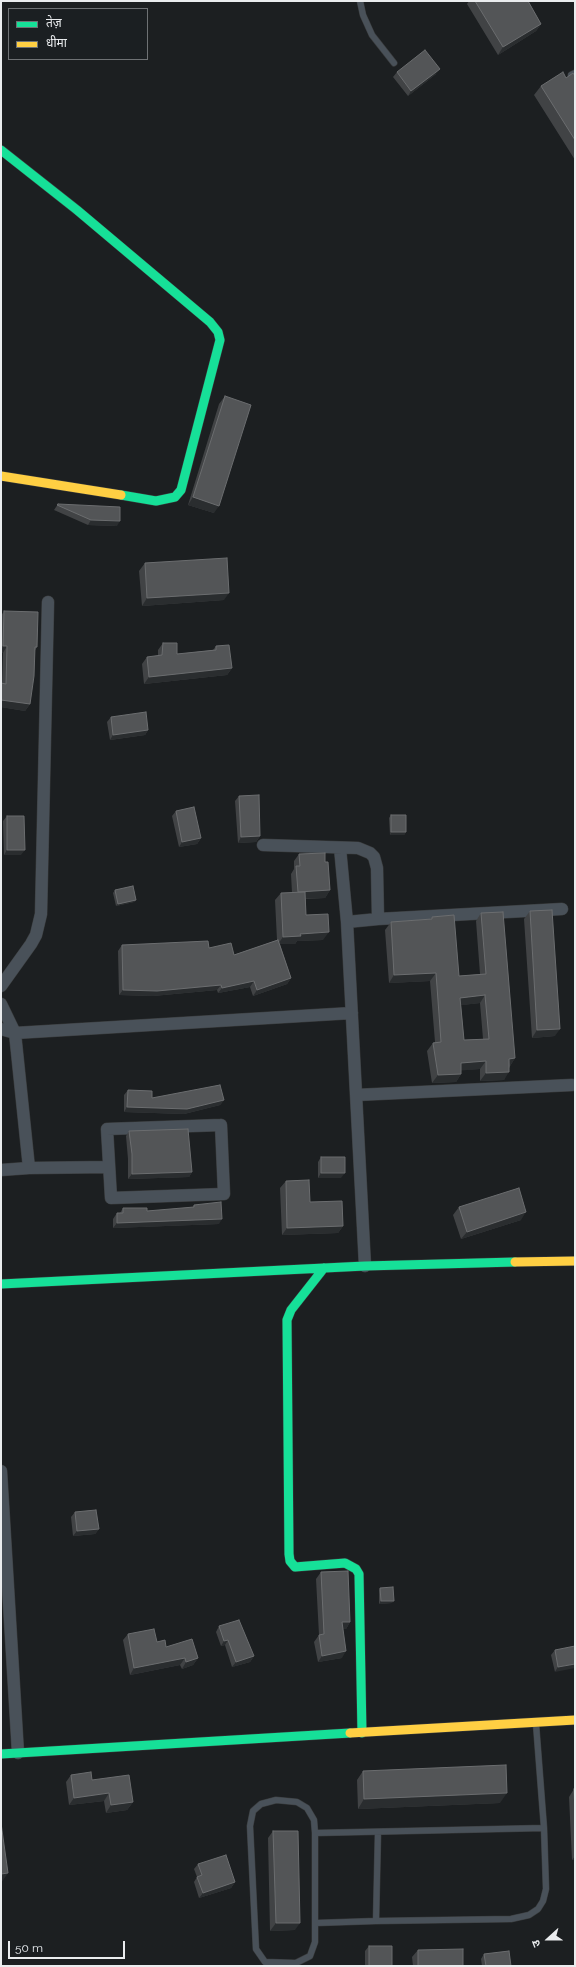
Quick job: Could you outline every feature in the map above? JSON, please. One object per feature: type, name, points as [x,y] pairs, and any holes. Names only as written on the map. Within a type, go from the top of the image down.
[{"type":"street","points":[[1,150],[77,210],[210,322],[218,332],[220,340],[181,490],[175,497],[156,500],[1,476]]},
{"type":"street","points":[[1,986],[33,940],[41,914],[48,602]]},
{"type":"street","points":[[263,845],[364,849],[374,857],[377,868],[378,919]]},
{"type":"street","points":[[340,848],[347,922],[365,1266]]},
{"type":"street","points":[[347,922],[562,909]]},
{"type":"street","points":[[1,1004],[15,1033],[29,1168]]},
{"type":"street","points":[[1,1029],[15,1033],[352,1014]]},
{"type":"street","points":[[356,1095],[572,1085]]},
{"type":"street","points":[[221,1125],[224,1194],[111,1198],[109,1167],[107,1129],[221,1125]]},
{"type":"street","points":[[1,1170],[29,1168],[109,1167]]},
{"type":"street","points":[[1,1284],[365,1266],[575,1261]]},
{"type":"street","points":[[324,1268],[291,1310],[287,1320],[289,1554],[290,1561],[295,1567],[345,1564],[356,1569],[359,1574],[362,1733]]},
{"type":"street","points":[[1,1471],[18,1753]]},
{"type":"street","points":[[1,1754],[575,1720]]},
{"type":"lane","points":[[360,1],[363,15],[372,34],[394,63]]},
{"type":"lane","points":[[575,73],[571,75],[571,82],[575,89]]},
{"type":"lane","points":[[316,1923],[511,1919],[529,1915],[538,1909],[543,1900],[546,1889],[544,1828],[536,1722]]},
{"type":"lane","points":[[276,1800],[297,1802],[307,1808],[314,1820],[315,1833],[316,1942],[310,1956],[296,1962],[265,1962],[256,1949],[250,1826],[253,1811],[261,1804],[276,1800]]},
{"type":"lane","points":[[315,1833],[544,1828]]},
{"type":"lane","points":[[376,1921],[378,1832]]},
{"type":"building","points":[[475,1],[528,1],[541,24],[503,47]]},
{"type":"building","points":[[425,50],[440,69],[411,91],[397,72]]},
{"type":"building","points":[[563,72],[566,78],[573,73],[575,76],[575,140],[541,86]]},
{"type":"building","points":[[225,396],[251,405],[219,506],[193,497]]},
{"type":"building","points":[[57,505],[120,507],[120,521],[91,520]]},
{"type":"building","points":[[227,558],[229,593],[147,598],[145,563]]},
{"type":"building","points":[[4,611],[38,612],[37,647],[35,647],[34,676],[30,704],[1,700],[1,683],[6,684],[7,646],[3,646]]},
{"type":"building","points":[[163,643],[177,643],[177,654],[216,650],[216,646],[229,645],[232,668],[149,677],[147,657],[162,655]]},
{"type":"building","points":[[146,712],[148,730],[113,735],[111,717]]},
{"type":"building","points":[[259,795],[260,836],[241,837],[239,796]]},
{"type":"building","points":[[194,807],[201,838],[182,842],[176,811]]},
{"type":"building","points":[[391,815],[406,815],[406,832],[391,832]]},
{"type":"building","points":[[7,816],[24,816],[25,850],[7,850]]},
{"type":"building","points":[[325,853],[325,862],[328,862],[330,890],[298,892],[296,866],[300,866],[299,854]]},
{"type":"building","points":[[133,886],[136,900],[118,904],[115,890]]},
{"type":"building","points":[[305,892],[306,915],[328,914],[329,932],[283,937],[281,893]]},
{"type":"building","points":[[552,910],[560,1029],[537,1030],[530,911]]},
{"type":"building","points":[[503,912],[515,1058],[509,1059],[509,1072],[486,1073],[486,1061],[461,1063],[461,1074],[438,1075],[433,1043],[441,1042],[436,973],[394,975],[391,922],[432,919],[432,917],[454,915],[459,976],[486,974],[481,913]],"holes":[[[485,995],[489,1039],[464,1040],[460,998]]]},
{"type":"building","points":[[278,940],[291,978],[257,990],[254,981],[222,988],[221,985],[157,991],[123,990],[122,945],[208,941],[209,948],[231,943],[234,955]]},
{"type":"building","points":[[220,1085],[224,1100],[187,1109],[127,1107],[128,1090],[152,1091],[152,1098]]},
{"type":"building","points":[[188,1129],[192,1172],[132,1174],[132,1154],[129,1131]]},
{"type":"building","points":[[321,1157],[345,1157],[345,1173],[321,1173]]},
{"type":"building","points":[[309,1180],[310,1202],[342,1201],[343,1226],[287,1228],[286,1181]]},
{"type":"building","points":[[519,1188],[526,1212],[467,1232],[459,1207]]},
{"type":"building","points":[[221,1202],[222,1219],[117,1223],[117,1213],[123,1213],[123,1208],[147,1208],[147,1211],[194,1207],[194,1205]]},
{"type":"building","points":[[96,1510],[99,1529],[77,1531],[75,1512]]},
{"type":"building","points":[[348,1571],[350,1622],[342,1622],[346,1651],[322,1656],[319,1635],[324,1634],[321,1572]]},
{"type":"building","points":[[393,1587],[394,1601],[381,1601],[380,1588]]},
{"type":"building","points":[[239,1620],[254,1656],[236,1662],[228,1640],[224,1641],[219,1626]]},
{"type":"building","points":[[154,1629],[157,1642],[165,1640],[166,1647],[192,1639],[198,1658],[186,1662],[185,1658],[134,1668],[128,1634]]},
{"type":"building","points":[[575,1646],[575,1664],[558,1667],[555,1650]]},
{"type":"building","points":[[506,1765],[507,1793],[364,1799],[363,1771]]},
{"type":"building","points":[[91,1772],[92,1780],[129,1775],[133,1802],[111,1805],[109,1793],[74,1798],[71,1775]]},
{"type":"building","points":[[574,1789],[575,1789],[575,1811]]},
{"type":"building","points":[[1,1823],[8,1873],[1,1874]]},
{"type":"building","points":[[273,1831],[298,1831],[300,1923],[276,1923]]},
{"type":"building","points":[[226,1855],[235,1882],[203,1893],[197,1877],[202,1875],[198,1864]]},
{"type":"building","points":[[369,1946],[392,1946],[392,1966],[369,1966]]},
{"type":"building","points":[[463,1949],[463,1966],[418,1966],[418,1950]]},
{"type":"building","points":[[509,1951],[511,1966],[486,1966],[484,1954]]},
{"type":"traffic: fast","points":[[1,150],[77,210],[210,322],[218,332],[220,340],[181,490],[175,497],[156,501],[121,495]]},
{"type":"traffic: fast","points":[[1,1284],[365,1266],[515,1262]]},
{"type":"traffic: fast","points":[[324,1268],[291,1310],[287,1320],[289,1554],[290,1561],[295,1567],[345,1563],[356,1569],[359,1574],[362,1733]]},
{"type":"traffic: fast","points":[[1,1754],[350,1733]]},
{"type":"traffic: slow","points":[[1,476],[121,495]]},
{"type":"traffic: slow","points":[[515,1262],[575,1261]]},
{"type":"traffic: slow","points":[[350,1733],[575,1720]]}]
